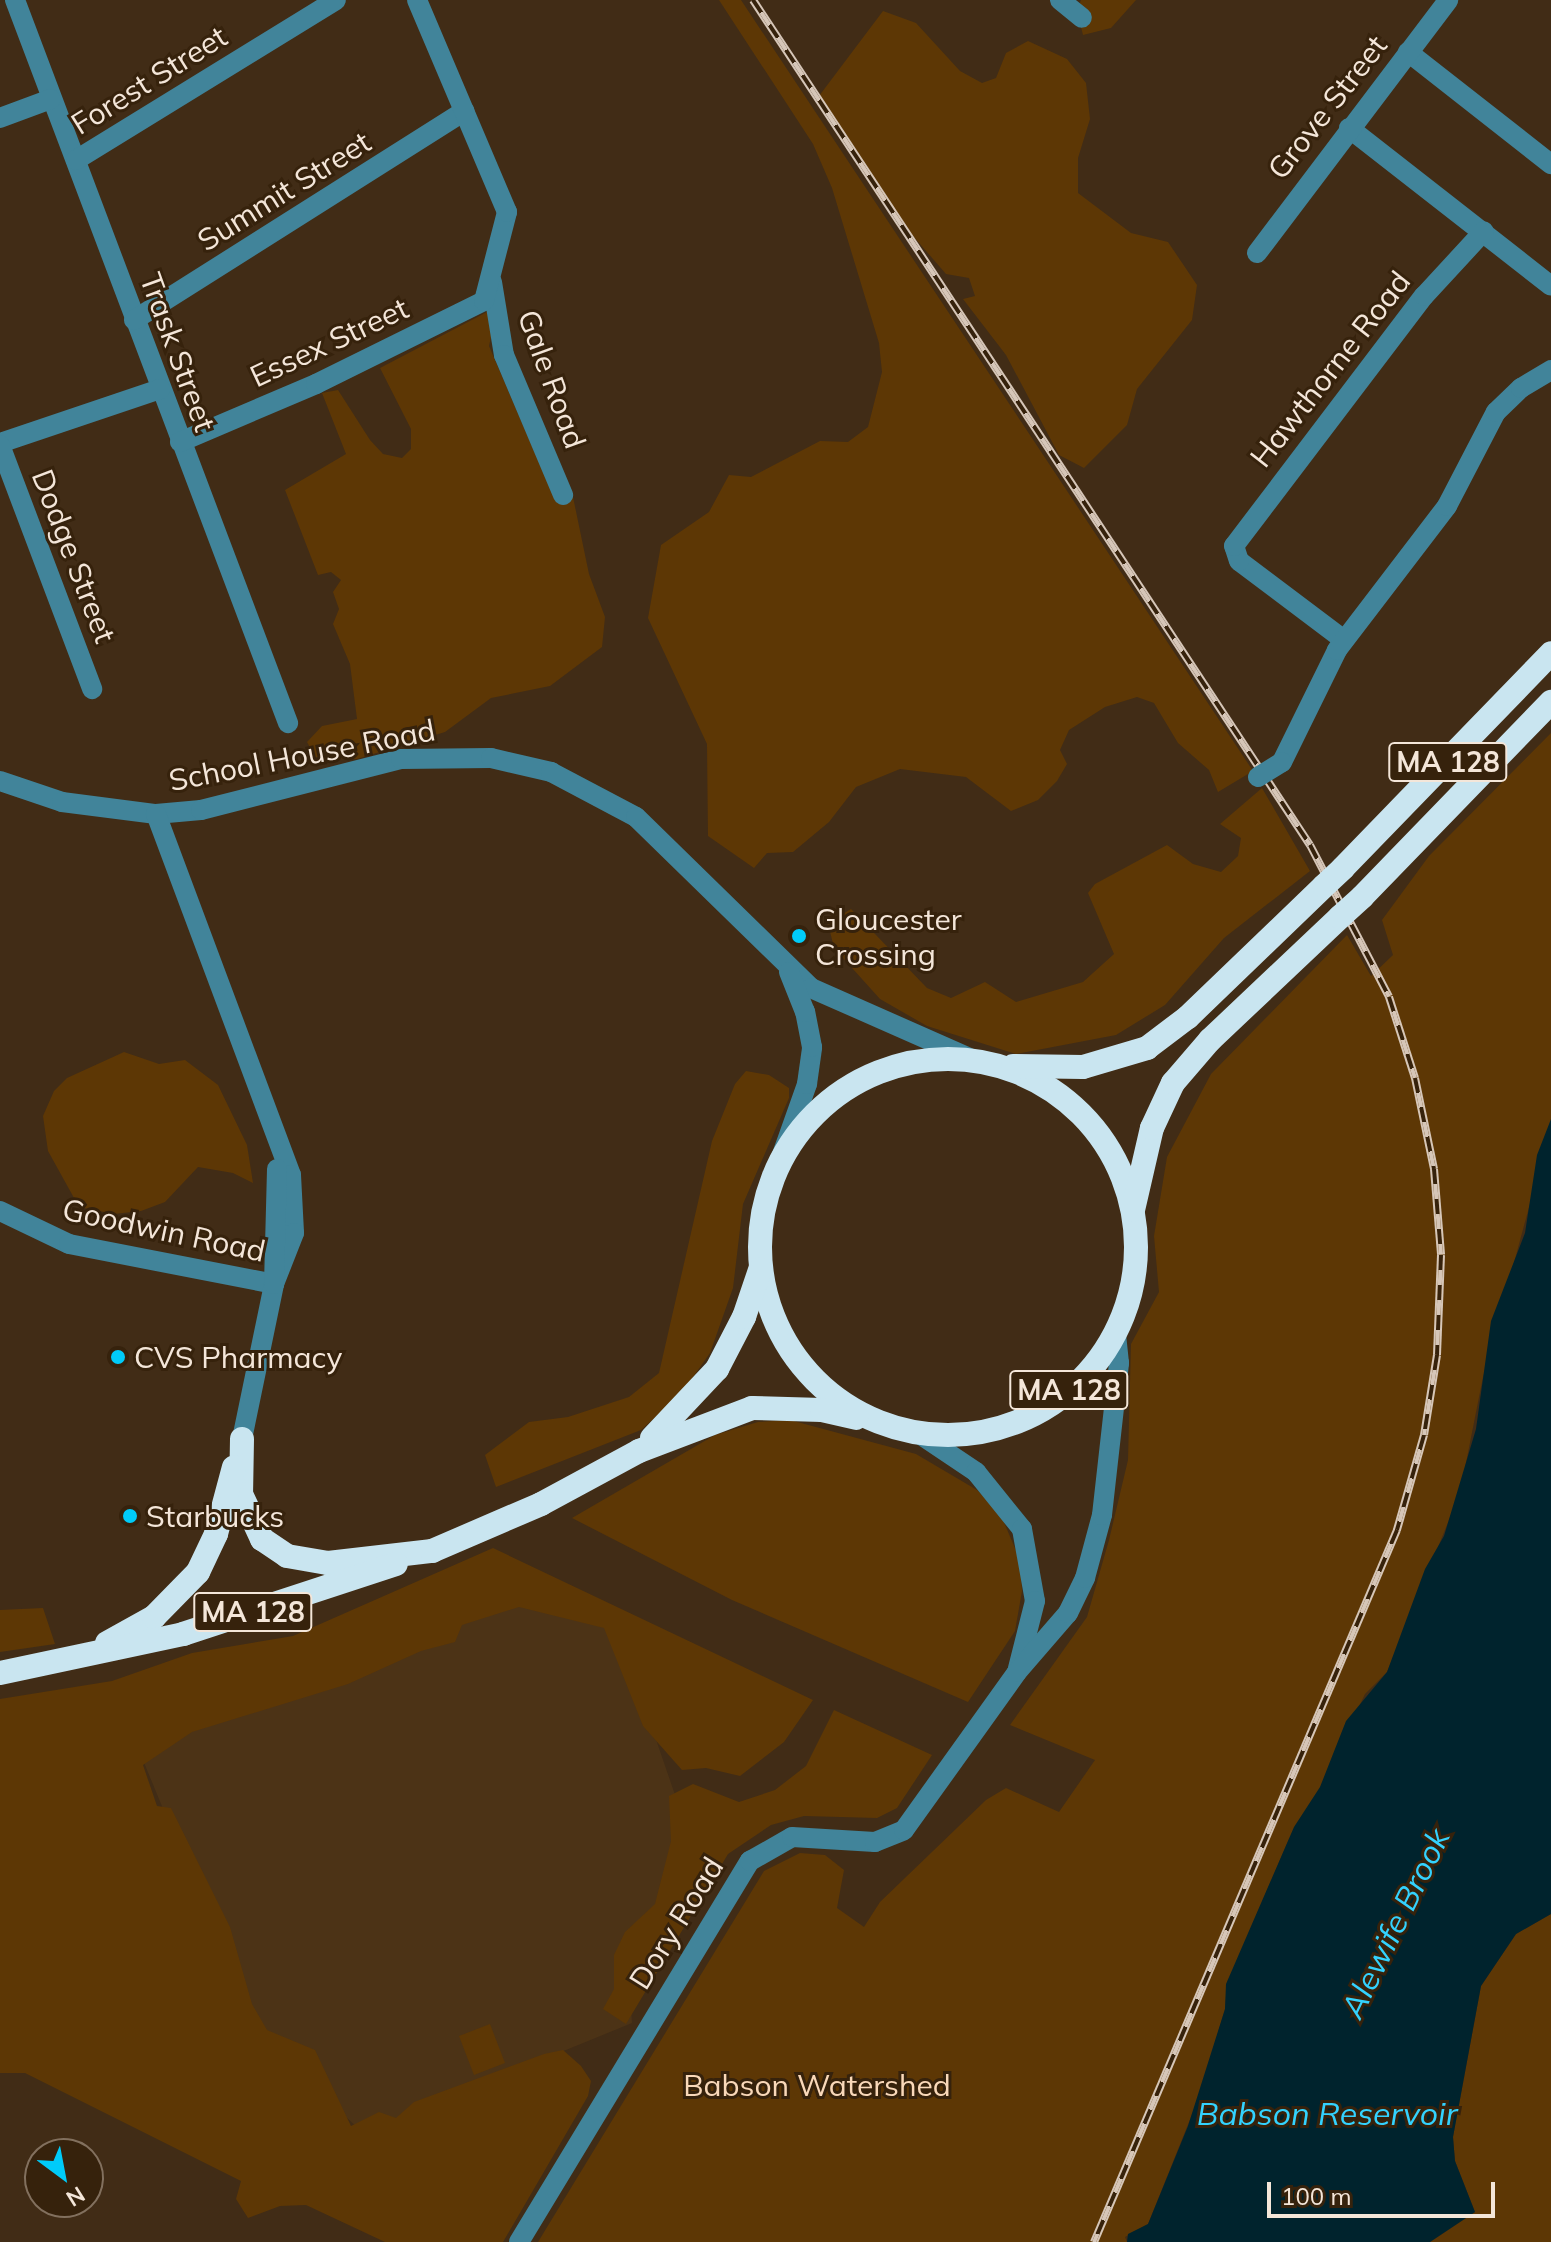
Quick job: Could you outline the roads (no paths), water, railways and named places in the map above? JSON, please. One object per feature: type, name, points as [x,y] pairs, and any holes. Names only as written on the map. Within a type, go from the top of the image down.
[{"type":"highway","name":"MA 128","points":[[639,1451],[717,1369],[744,1317],[760,1269],[760,1228],[778,1166],[814,1115],[866,1077],[930,1059],[974,1060],[1003,1066],[1083,1067],[1147,1048],[1188,1017],[1343,868],[1551,653]]},
{"type":"highway","name":"MA 128","points":[[0,1673],[69,1661],[183,1634],[432,1551],[541,1504],[639,1451],[752,1408],[822,1410],[918,1433],[984,1431],[1040,1411],[1085,1375],[1116,1334],[1135,1262],[1133,1212],[1152,1128],[1173,1083],[1210,1040],[1362,897],[1551,702]]},
{"type":"highway","points":[[1003,1066],[1060,1096],[1088,1121],[1114,1157],[1133,1212]]},
{"type":"highway","points":[[760,1269],[775,1323],[808,1374],[841,1403],[882,1424]]},
{"type":"highway","points":[[242,1439],[241,1494],[249,1518],[262,1539],[287,1556],[328,1563],[432,1551]]},
{"type":"highway","points":[[69,1661],[154,1617],[198,1572],[216,1534],[242,1439]]},
{"type":"street","name":"Trask Street","points":[[15,0],[288,723]]},
{"type":"street","name":"Forest Street","points":[[76,160],[336,0]]},
{"type":"street","points":[[417,0],[507,212],[492,282]]},
{"type":"street","points":[[1060,0],[1082,18]]},
{"type":"street","name":"Grove Street","points":[[1257,253],[1448,0]]},
{"type":"street","points":[[1408,52],[1551,164]]},
{"type":"street","points":[[0,118],[51,99]]},
{"type":"street","name":"Summit Street","points":[[134,320],[464,111]]},
{"type":"street","points":[[1349,128],[1551,286]]},
{"type":"street","name":"Hawthorne Road","points":[[1344,640],[1234,552],[1242,530],[1415,308],[1484,231]]},
{"type":"street","name":"Essex Street","points":[[180,442],[460,316],[484,301],[492,282]]},
{"type":"street","name":"Gale Road","points":[[492,282],[504,355],[563,495]]},
{"type":"street","points":[[1258,777],[1282,762],[1344,640],[1416,551],[1496,412],[1521,388],[1551,370]]},
{"type":"street","points":[[0,444],[160,389]]},
{"type":"street","name":"Dodge Street","points":[[0,444],[92,689]]},
{"type":"street","name":"School House Road","points":[[0,781],[62,802],[156,814],[201,810],[401,759],[454,755],[536,769],[598,792],[636,817],[785,965],[835,1002],[931,1038],[974,1060]]},
{"type":"street","points":[[156,814],[257,1091],[279,1137],[294,1203],[289,1254],[274,1284],[242,1439]]},
{"type":"street","name":"School House Road","points":[[778,1166],[807,1084],[812,1047],[805,1012],[785,965]]},
{"type":"street","name":"Goodwin Road","points":[[0,1211],[69,1244],[274,1284]]},
{"type":"street","name":"Dory Road","points":[[519,2242],[750,1861],[792,1837],[875,1842],[904,1830],[1017,1672],[1068,1613],[1097,1544],[1119,1363],[1116,1334]]},
{"type":"street","name":"Dory Road","points":[[918,1433],[976,1472],[1022,1529],[1035,1601],[1017,1672]]},
{"type":"water","name":"Babson Reservoir","points":[[1551,1119],[1551,1914],[1516,1934],[1481,1986],[1453,2137],[1455,2161],[1475,2212],[1430,2242],[1127,2242],[1128,2234],[1148,2224],[1188,2126],[1225,2009],[1226,1984],[1294,1827],[1320,1787],[1346,1721],[1387,1672],[1425,1569],[1444,1536],[1476,1429],[1491,1321],[1525,1233],[1537,1155]]},
{"type":"railway","points":[[753,0],[1310,845],[1389,997],[1415,1078],[1434,1169],[1441,1255],[1437,1355],[1424,1435],[1397,1530],[1094,2242]]},
{"type":"place","name":"Gloucester Crossing","points":[[799,936]]},
{"type":"place","name":"CVS Pharmacy","points":[[118,1357]]},
{"type":"place","name":"Starbucks","points":[[130,1516]]},
{"type":"water label","name":"Alewife Brook","points":[[1395,1923]]},
{"type":"park label","name":"Babson Watershed","points":[[817,2085]]}]
